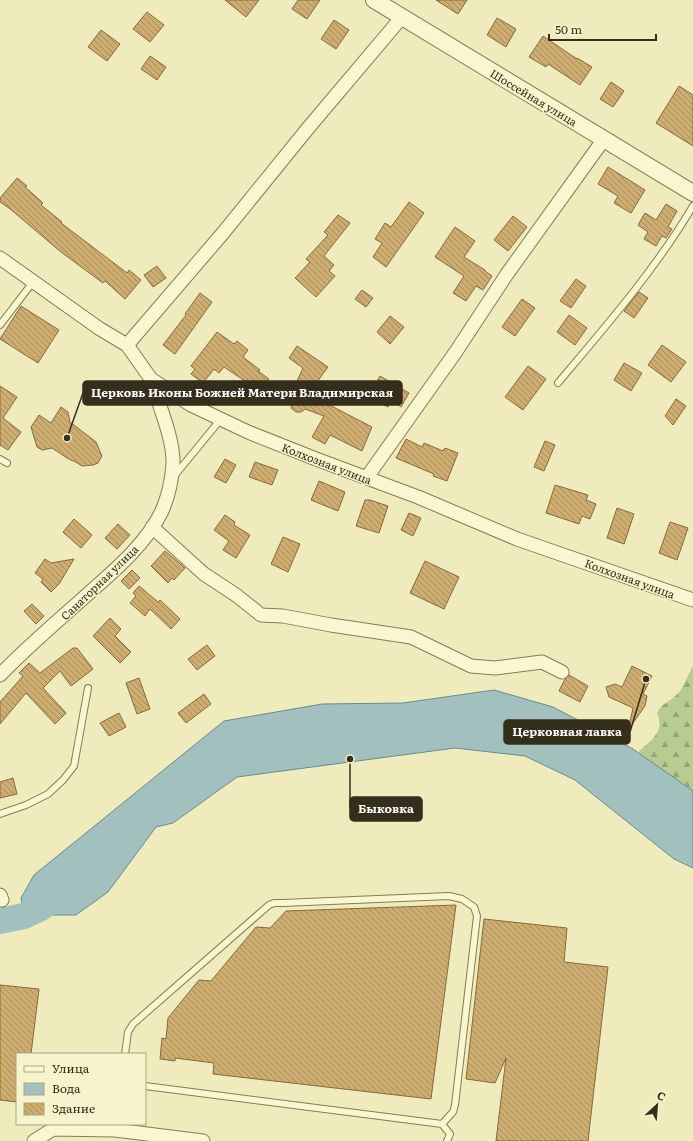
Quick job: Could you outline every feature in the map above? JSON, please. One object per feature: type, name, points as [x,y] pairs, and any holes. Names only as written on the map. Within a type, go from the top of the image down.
[{"type":"street","name":"Шоссейная улица","points":[[374,0],[693,193]]},
{"type":"street","points":[[127,346],[402,17]]},
{"type":"street","points":[[367,477],[455,353],[512,268],[604,139]]},
{"type":"street","name":"Колхозная улица","points":[[0,258],[100,329],[127,346],[151,379],[191,404],[221,419],[248,432],[418,497],[518,539],[693,600]]},
{"type":"street","name":"Санаторная улица","points":[[0,675],[119,565],[138,545],[152,527],[165,504],[173,464],[172,451],[151,379]]},
{"type":"street","points":[[152,527],[204,574],[261,615],[282,616],[411,637],[471,666],[495,668],[542,662],[562,672]]},
{"type":"street","points":[[34,1141],[53,1129],[115,1130],[203,1141]]},
{"type":"lane","points":[[558,383],[620,308],[676,235],[693,206]]},
{"type":"lane","points":[[0,325],[33,282]]},
{"type":"lane","points":[[170,480],[221,419]]},
{"type":"lane","points":[[0,459],[7,463]]},
{"type":"lane","points":[[0,814],[26,805],[48,794],[63,780],[74,766],[88,688]]},
{"type":"lane","points":[[125,1053],[128,1032],[132,1024],[269,905],[278,903],[453,896],[474,907],[477,916],[453,1112],[442,1124]]},
{"type":"lane","points":[[146,1086],[442,1124],[450,1134],[447,1141]]},
{"type":"green space","points":[[693,666],[693,800],[640,758],[639,751],[656,735],[659,725],[657,713],[659,709],[680,691]]},
{"type":"water","points":[[494,690],[553,707],[633,749],[693,791],[693,868],[674,859],[575,780],[525,756],[455,748],[237,777],[173,823],[156,827],[108,892],[76,915],[50,915],[23,907],[21,898],[34,875],[224,721],[322,704],[403,703]]},
{"type":"building","points":[[225,0],[259,0],[246,17]]},
{"type":"building","points":[[298,0],[320,0],[307,19],[292,9]]},
{"type":"building","points":[[436,0],[467,0],[458,14]]},
{"type":"building","points":[[147,12],[164,25],[150,42],[133,29]]},
{"type":"building","points":[[497,18],[516,29],[506,47],[487,35]]},
{"type":"building","points":[[334,20],[349,30],[336,49],[321,39]]},
{"type":"building","points":[[101,30],[120,44],[107,61],[88,47]]},
{"type":"building","points":[[543,36],[577,59],[592,67],[580,85],[548,64],[546,67],[529,57]]},
{"type":"building","points":[[150,56],[166,67],[157,80],[141,69]]},
{"type":"building","points":[[611,82],[624,91],[613,107],[600,99]]},
{"type":"building","points":[[679,86],[693,95],[693,146],[656,123]]},
{"type":"building","points":[[608,167],[645,190],[631,213],[614,203],[618,196],[598,184]]},
{"type":"building","points":[[17,178],[43,203],[41,205],[62,222],[61,223],[127,273],[129,270],[141,280],[125,299],[105,281],[103,283],[61,252],[0,202],[0,198]]},
{"type":"building","points":[[409,202],[424,213],[386,267],[373,257],[382,243],[375,239],[385,223],[391,227]]},
{"type":"building","points":[[666,204],[677,211],[668,227],[672,229],[666,238],[662,236],[656,246],[644,239],[648,232],[638,225],[645,213],[656,220]]},
{"type":"building","points":[[338,215],[350,223],[324,256],[334,265],[329,271],[335,276],[316,297],[295,278],[310,262],[306,259],[328,235],[324,232]]},
{"type":"building","points":[[513,216],[527,227],[508,251],[494,240]]},
{"type":"building","points":[[455,227],[475,241],[464,257],[492,276],[483,290],[476,286],[466,301],[453,293],[464,276],[435,257]]},
{"type":"building","points":[[157,266],[166,278],[153,287],[144,275]]},
{"type":"building","points":[[576,279],[586,286],[571,308],[560,301]]},
{"type":"building","points":[[362,290],[373,298],[366,307],[355,299]]},
{"type":"building","points":[[639,292],[648,298],[634,318],[624,311]]},
{"type":"building","points":[[200,293],[212,302],[175,354],[163,345],[186,315],[185,314]]},
{"type":"building","points":[[522,299],[535,308],[515,336],[502,327]]},
{"type":"building","points":[[21,306],[59,330],[38,363],[0,339]]},
{"type":"building","points":[[569,315],[587,328],[575,345],[557,332]]},
{"type":"building","points":[[390,316],[404,327],[390,344],[377,332]]},
{"type":"building","points":[[217,332],[234,344],[237,341],[248,350],[243,357],[269,379],[255,398],[240,388],[245,381],[224,367],[219,373],[214,369],[203,383],[191,374],[195,369],[191,366]]},
{"type":"building","points":[[662,345],[686,362],[671,382],[648,365]]},
{"type":"building","points":[[297,346],[328,367],[317,382],[320,383],[314,397],[372,427],[362,451],[330,435],[325,444],[312,437],[324,416],[305,409],[301,412],[296,412],[291,408],[292,402],[288,401],[303,368],[289,358]]},
{"type":"building","points":[[624,363],[642,373],[631,391],[614,380]]},
{"type":"building","points":[[528,366],[546,379],[523,410],[505,397]]},
{"type":"building","points":[[380,376],[409,393],[401,407],[392,401],[388,407],[368,397]]},
{"type":"building","points":[[0,386],[17,397],[3,418],[21,432],[8,450],[0,445]]},
{"type":"building","points":[[676,399],[686,406],[673,425],[665,416]]},
{"type":"building","points":[[61,407],[68,412],[70,422],[96,442],[102,456],[98,463],[82,466],[52,448],[42,450],[37,447],[31,427],[39,415],[51,423]]},
{"type":"building","points":[[406,439],[422,447],[424,443],[443,451],[445,448],[458,453],[447,481],[396,458]]},
{"type":"building","points":[[545,441],[555,445],[544,471],[534,467]]},
{"type":"building","points":[[225,459],[236,465],[226,483],[214,477]]},
{"type":"building","points":[[255,462],[278,470],[272,485],[249,477]]},
{"type":"building","points":[[319,481],[345,492],[338,511],[311,500]]},
{"type":"building","points":[[555,485],[588,495],[586,500],[596,504],[590,519],[582,516],[579,524],[546,513]]},
{"type":"building","points":[[365,500],[370,500],[388,506],[379,533],[356,526]]},
{"type":"building","points":[[617,508],[634,514],[624,544],[607,538]]},
{"type":"building","points":[[409,513],[421,518],[413,536],[401,530]]},
{"type":"building","points":[[225,515],[235,522],[234,525],[250,535],[236,558],[223,550],[229,541],[214,530]]},
{"type":"building","points":[[74,519],[92,535],[81,548],[63,532]]},
{"type":"building","points":[[670,522],[688,528],[677,560],[659,553]]},
{"type":"building","points":[[118,524],[130,535],[117,549],[105,538]]},
{"type":"building","points":[[283,537],[300,544],[288,572],[271,564]]},
{"type":"building","points":[[165,551],[185,568],[174,580],[172,578],[168,583],[151,566]]},
{"type":"building","points":[[45,559],[51,563],[74,559],[59,584],[51,592],[41,582],[43,579],[35,573]]},
{"type":"building","points":[[425,561],[459,577],[444,609],[410,593]]},
{"type":"building","points":[[132,570],[140,578],[129,589],[121,581]]},
{"type":"building","points":[[139,586],[158,602],[160,600],[180,619],[171,629],[150,609],[145,616],[130,603],[136,596],[133,593]]},
{"type":"building","points":[[32,604],[44,616],[36,624],[24,611]]},
{"type":"building","points":[[110,618],[121,629],[115,636],[131,652],[120,663],[93,636]]},
{"type":"building","points":[[207,645],[215,656],[197,670],[188,659]]},
{"type":"building","points":[[73,648],[77,648],[93,669],[71,686],[60,671],[43,688],[66,713],[55,724],[26,693],[0,724],[0,702],[23,676],[19,673],[29,663],[40,673]]},
{"type":"building","points":[[632,666],[652,676],[643,694],[647,696],[645,706],[628,730],[633,708],[609,697],[606,687],[615,684],[622,687]]},
{"type":"building","points":[[569,675],[588,686],[580,702],[559,691],[565,679]]},
{"type":"building","points":[[139,678],[150,709],[137,714],[126,683]]},
{"type":"building","points":[[204,694],[211,704],[186,723],[178,713]]},
{"type":"building","points":[[119,713],[126,727],[109,736],[100,723]]},
{"type":"building","points":[[13,778],[17,794],[0,798],[0,782]]},
{"type":"building","points":[[456,905],[431,1099],[213,1074],[214,1063],[175,1058],[175,1061],[160,1059],[162,1038],[166,1039],[168,1018],[199,980],[211,981],[256,927],[270,928],[286,911]]},
{"type":"building","points":[[484,919],[567,928],[564,962],[608,967],[588,1141],[496,1141],[506,1058],[495,1083],[466,1079]]},
{"type":"building","points":[[0,985],[39,989],[31,1053],[16,1053],[16,1102],[0,1100]]},
{"type":"waterway","points":[[0,921],[24,916],[41,908],[65,892]]},
{"type":"place","name":"Церковь Иконы Божией Матери Владимирская","points":[[67,438]]},
{"type":"place","name":"Церковная лавка","points":[[646,679]]},
{"type":"place","name":"Быковка","points":[[350,759]]}]
